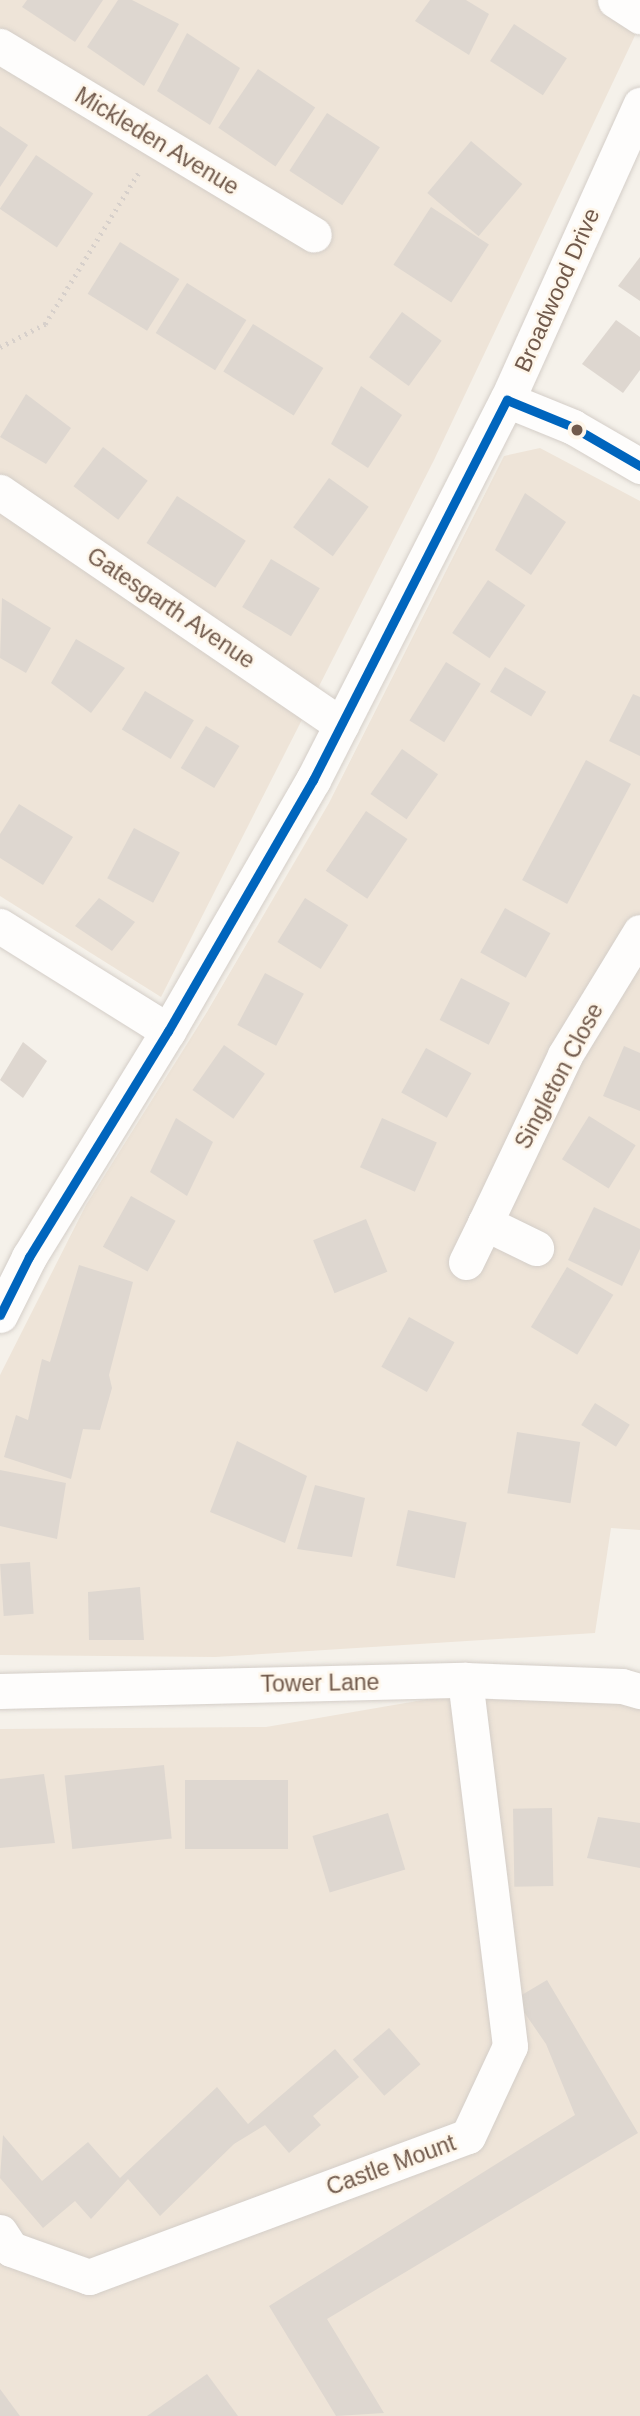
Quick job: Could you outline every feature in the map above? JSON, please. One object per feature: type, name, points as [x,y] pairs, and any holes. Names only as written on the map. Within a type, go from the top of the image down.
[{"type":"street","points":[[615,0],[640,16]]},
{"type":"street","name":"Mickleden Avenue","points":[[0,46],[314,235]]},
{"type":"street","name":"Broadwood Drive","points":[[0,1315],[29,1257],[168,1031],[341,724],[507,400],[640,105]]},
{"type":"street","points":[[507,400],[573,427],[640,466]]},
{"type":"street","name":"Gatesgarth Avenue","points":[[0,492],[341,724]]},
{"type":"street","points":[[0,926],[168,1031]]},
{"type":"street","name":"Singleton Close","points":[[466,1262],[565,1055],[640,932]]},
{"type":"street","points":[[485,1223],[536,1248]]},
{"type":"street","name":"Tower Lane","points":[[0,1691],[465,1680],[622,1686],[640,1691]]},
{"type":"street","name":"Castle Mount","points":[[0,2232],[11,2249],[89,2277],[468,2136],[510,2046],[465,1680]]},
{"type":"path","points":[[0,347],[45,324],[158,142]]},
{"type":"shaded area","points":[[0,0],[640,0],[640,25],[434,460],[161,997],[0,896]]},
{"type":"shaded area","points":[[540,448],[640,501],[640,1530],[611,1528],[595,1633],[215,1657],[0,1655],[0,1375],[86,1205],[207,1012],[329,803],[504,456]]},
{"type":"shaded area","points":[[481,1690],[640,1702],[640,2416],[0,2416],[0,1729],[266,1727]]},
{"type":"building","points":[[27,0],[103,0],[75,42],[22,7]]},
{"type":"building","points":[[118,0],[132,0],[179,24],[144,86],[87,47]]},
{"type":"building","points":[[430,0],[466,0],[489,14],[469,55],[415,21]]},
{"type":"building","points":[[514,24],[567,58],[543,95],[490,61]]},
{"type":"building","points":[[187,33],[240,68],[210,125],[157,91]]},
{"type":"building","points":[[258,69],[315,108],[276,166],[218,128]]},
{"type":"building","points":[[327,113],[380,147],[342,205],[289,171]]},
{"type":"building","points":[[0,126],[28,145],[0,187]]},
{"type":"building","points":[[471,141],[522,184],[479,236],[427,193]]},
{"type":"building","points":[[36,155],[93,194],[57,247],[0,209]]},
{"type":"building","points":[[431,207],[489,245],[451,302],[393,265]]},
{"type":"building","points":[[120,242],[179,279],[147,331],[88,294]]},
{"type":"building","points":[[640,257],[640,301],[618,286]]},
{"type":"building","points":[[187,283],[246,320],[215,370],[156,333]]},
{"type":"building","points":[[402,312],[442,341],[409,386],[369,357]]},
{"type":"building","points":[[616,320],[640,337],[640,370],[623,393],[582,364]]},
{"type":"building","points":[[253,324],[323,368],[294,415],[223,371]]},
{"type":"building","points":[[361,386],[402,415],[368,468],[331,444]]},
{"type":"building","points":[[26,394],[71,428],[46,464],[0,437]]},
{"type":"building","points":[[103,447],[148,481],[118,520],[74,486]]},
{"type":"building","points":[[329,478],[369,507],[333,556],[293,527]]},
{"type":"building","points":[[525,493],[566,522],[531,575],[495,550]]},
{"type":"building","points":[[177,496],[246,541],[215,588],[147,543]]},
{"type":"building","points":[[271,559],[320,588],[291,636],[242,607]]},
{"type":"building","points":[[488,580],[525,605],[490,658],[452,633]]},
{"type":"building","points":[[2,598],[51,628],[26,673],[0,658]]},
{"type":"building","points":[[76,639],[125,668],[91,713],[51,683]]},
{"type":"building","points":[[446,662],[481,684],[444,742],[409,721]]},
{"type":"building","points":[[505,667],[546,692],[531,717],[490,692]]},
{"type":"building","points":[[145,691],[194,720],[171,759],[122,730]]},
{"type":"building","points":[[633,694],[640,697],[640,756],[609,741]]},
{"type":"building","points":[[206,726],[239,746],[214,788],[181,768]]},
{"type":"building","points":[[402,749],[438,774],[406,819],[370,794]]},
{"type":"building","points":[[586,760],[631,784],[567,904],[522,880]]},
{"type":"building","points":[[19,804],[73,837],[43,885],[0,858],[0,834]]},
{"type":"building","points":[[366,811],[407,839],[367,899],[326,871]]},
{"type":"building","points":[[134,828],[180,852],[153,903],[107,878]]},
{"type":"building","points":[[99,898],[135,922],[112,951],[75,926]]},
{"type":"building","points":[[305,898],[348,925],[321,969],[277,942]]},
{"type":"building","points":[[505,908],[550,933],[526,978],[480,953]]},
{"type":"building","points":[[265,973],[304,994],[276,1046],[237,1025]]},
{"type":"building","points":[[461,978],[510,1003],[489,1045],[440,1020]]},
{"type":"building","points":[[23,1042],[47,1061],[23,1098],[0,1080]]},
{"type":"building","points":[[224,1045],[265,1074],[233,1119],[192,1090]]},
{"type":"building","points":[[624,1046],[640,1053],[640,1111],[603,1096]]},
{"type":"building","points":[[426,1048],[471,1073],[447,1118],[401,1093]]},
{"type":"building","points":[[589,1116],[636,1145],[609,1188],[562,1159]]},
{"type":"building","points":[[176,1118],[213,1142],[187,1196],[150,1172]]},
{"type":"building","points":[[382,1118],[437,1142],[415,1192],[360,1167]]},
{"type":"building","points":[[131,1196],[176,1221],[147,1271],[103,1247]]},
{"type":"building","points":[[594,1207],[640,1229],[640,1249],[622,1286],[568,1260]]},
{"type":"building","points":[[366,1219],[387,1272],[335,1293],[313,1240]]},
{"type":"building","points":[[79,1265],[133,1282],[109,1375],[112,1388],[100,1430],[83,1429],[71,1479],[4,1457],[16,1415],[28,1420],[42,1359],[50,1362]]},
{"type":"building","points":[[567,1267],[613,1295],[577,1355],[531,1327]]},
{"type":"building","points":[[409,1317],[454,1342],[427,1392],[381,1367]]},
{"type":"building","points":[[595,1403],[630,1425],[616,1447],[581,1425]]},
{"type":"building","points":[[517,1432],[580,1442],[571,1503],[507,1493]]},
{"type":"building","points":[[237,1441],[307,1476],[285,1543],[210,1512]]},
{"type":"building","points":[[0,1470],[66,1483],[57,1539],[0,1526]]},
{"type":"building","points":[[315,1485],[365,1498],[352,1557],[297,1549]]},
{"type":"building","points":[[408,1510],[467,1522],[455,1578],[396,1566]]},
{"type":"building","points":[[30,1562],[34,1614],[4,1616],[0,1564]]},
{"type":"building","points":[[140,1587],[144,1640],[89,1640],[88,1592]]},
{"type":"building","points":[[164,1765],[172,1839],[72,1849],[65,1775]]},
{"type":"building","points":[[44,1774],[55,1843],[0,1848],[0,1779]]},
{"type":"building","points":[[185,1780],[288,1780],[288,1849],[185,1849]]},
{"type":"building","points":[[552,1808],[553,1886],[514,1887],[513,1809]]},
{"type":"building","points":[[388,1813],[405,1869],[330,1893],[312,1836]]},
{"type":"building","points":[[598,1817],[640,1823],[640,1868],[587,1858]]},
{"type":"building","points":[[547,1980],[638,2133],[327,2319],[384,2413],[336,2416],[269,2306],[575,2115],[546,2044],[515,1999]]},
{"type":"building","points":[[389,2028],[420,2064],[384,2096],[353,2059]]},
{"type":"building","points":[[335,2049],[359,2077],[313,2116],[321,2125],[289,2153],[265,2125],[234,2144],[160,2216],[128,2179],[91,2219],[75,2201],[43,2228],[0,2178],[3,2135],[42,2181],[88,2142],[120,2178],[217,2087],[248,2124]]},
{"type":"building","points":[[207,2374],[238,2416],[147,2416]]},
{"type":"building","points":[[0,2389],[20,2416],[0,2416]]},
{"type":"transit line","points":[[507,400],[573,427],[640,466]]},
{"type":"transit line","points":[[0,1315],[29,1257],[168,1031],[313,780],[507,400]]}]
